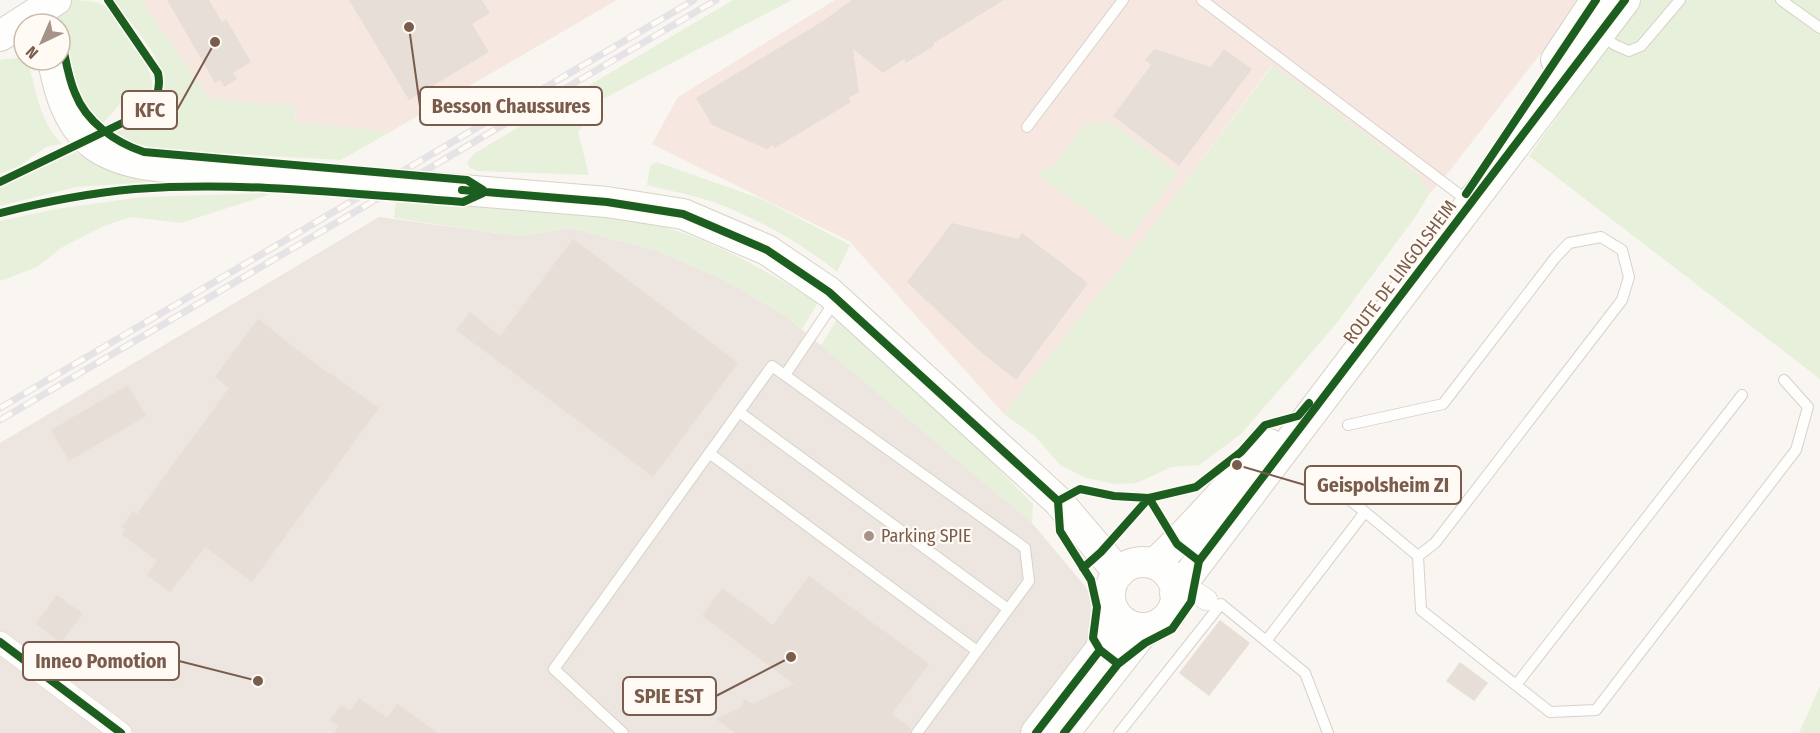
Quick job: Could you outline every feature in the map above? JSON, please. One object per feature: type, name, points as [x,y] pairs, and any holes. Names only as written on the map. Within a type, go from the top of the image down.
[{"type":"main road","name":"ROUTE DE LINGOLSHEIM","points":[[1154,564],[1177,544],[1242,470],[1298,416],[1317,393],[1464,198],[1596,0]]},
{"type":"main road","name":"ROUTE DE LINGOLSHEIM","points":[[1179,588],[1625,0]]},
{"type":"main road","points":[[0,36],[46,8]]},
{"type":"main road","points":[[56,72],[62,98],[83,135],[116,156],[144,164],[607,202],[683,214],[767,250],[836,299],[1058,501],[1119,573]]},
{"type":"main road","points":[[1135,563],[1154,564],[1169,575],[1173,584],[1179,588],[1171,612],[1164,620],[1146,628],[1127,624],[1119,618],[1110,600],[1113,581],[1126,567],[1135,563]]},
{"type":"main road","points":[[1036,733],[1100,650],[1113,609]]},
{"type":"main road","points":[[1064,733],[1146,628]]},
{"type":"street","points":[[1179,588],[1214,602]]},
{"type":"street","points":[[0,642],[121,733]]},
{"type":"lane","points":[[1027,127],[1123,0]]},
{"type":"lane","points":[[1202,0],[1464,198]]},
{"type":"lane","points":[[1599,34],[1629,51],[1641,46],[1680,0]]},
{"type":"lane","points":[[1781,0],[1820,28]]},
{"type":"lane","points":[[1348,425],[1443,404],[1569,243],[1601,237],[1622,250],[1629,277],[1623,300],[1435,543],[1418,556]]},
{"type":"lane","points":[[785,375],[836,299]]},
{"type":"lane","points":[[623,733],[554,669],[772,366],[1025,548],[1029,581],[916,733]]},
{"type":"lane","points":[[1317,474],[1418,556],[1420,610],[1550,712],[1596,710],[1796,450],[1808,407],[1784,380]]},
{"type":"lane","points":[[1516,685],[1742,395]]},
{"type":"lane","points":[[739,412],[1008,609]]},
{"type":"lane","points":[[709,453],[977,651]]},
{"type":"lane","points":[[1266,641],[1365,512]]},
{"type":"lane","points":[[1119,733],[1214,602],[1305,673],[1328,733]]},
{"type":"shaded area","points":[[141,0],[617,0],[390,132],[295,122],[296,106],[210,99]]},
{"type":"shaded area","points":[[835,0],[1582,0],[1448,173],[1429,194],[1418,174],[1272,65],[1152,227],[1004,414],[849,241],[652,144],[678,97]]},
{"type":"shaded area","points":[[379,217],[519,236],[571,228],[658,251],[720,278],[786,316],[1032,523],[1141,653],[1078,733],[0,733],[0,443]]},
{"type":"green space","points":[[63,0],[84,1],[104,5],[113,15],[142,58],[152,79],[152,89],[147,99],[138,108],[123,116],[120,104],[103,123],[93,114],[84,103],[72,72],[72,12],[58,11]]},
{"type":"green space","points":[[113,0],[141,0],[210,99],[296,106],[295,122],[390,132],[341,160],[161,150],[134,143],[115,132],[141,118],[155,106],[162,94],[164,80],[150,48]]},
{"type":"green space","points":[[733,0],[792,0],[601,100],[578,132],[589,175],[478,171],[470,168],[467,162],[475,153]]},
{"type":"green space","points":[[1642,0],[1820,0],[1820,379],[1529,156]]},
{"type":"green space","points":[[12,58],[12,72],[31,72],[43,116],[62,144],[46,147],[19,166],[0,174],[0,60]]},
{"type":"green space","points":[[1273,65],[1418,174],[1429,194],[1416,216],[1336,324],[1241,434],[1199,465],[1171,467],[1137,483],[1116,484],[1086,478],[1060,465],[1035,436],[1004,414],[1152,227]]},
{"type":"green space","points":[[1110,121],[1178,173],[1127,241],[1036,173],[1053,167],[1084,125]]},
{"type":"green space","points":[[75,152],[102,167],[120,173],[151,178],[150,182],[76,187],[0,206],[0,186]]},
{"type":"green space","points":[[657,162],[764,200],[850,245],[837,272],[794,242],[748,216],[708,200],[647,185],[650,166]]},
{"type":"green space","points":[[274,193],[181,223],[131,217],[104,226],[61,248],[37,267],[0,281],[0,221],[56,209],[142,197]]},
{"type":"green space","points":[[396,202],[540,211],[621,219],[655,225],[696,238],[732,254],[818,303],[802,329],[786,316],[720,278],[658,251],[571,228],[519,236],[394,218]]},
{"type":"green space","points":[[837,319],[941,411],[1033,504],[1032,523],[821,346]]},
{"type":"green space","points":[[1820,686],[1820,733],[1799,733]]},
{"type":"building","points":[[167,0],[209,0],[222,22],[226,19],[251,62],[233,73],[237,79],[224,87],[220,80],[215,83]]},
{"type":"building","points":[[349,0],[482,0],[490,13],[472,24],[489,52],[409,100]]},
{"type":"building","points":[[852,0],[1004,0],[906,63],[904,59],[883,73],[853,49],[859,92],[849,98],[851,102],[775,148],[773,145],[767,149],[712,125],[696,98],[823,21]]},
{"type":"building","points":[[1154,49],[1211,67],[1224,49],[1252,69],[1179,166],[1113,116],[1151,65],[1145,60]]},
{"type":"building","points":[[952,223],[1018,239],[1022,233],[1088,283],[1016,380],[982,353],[907,282]]},
{"type":"building","points":[[573,239],[738,363],[653,477],[456,330],[470,312],[500,336]]},
{"type":"building","points":[[258,319],[329,374],[379,408],[252,582],[205,547],[170,592],[147,575],[157,561],[122,535],[125,530],[121,527],[133,511],[137,514],[229,388],[215,377]]},
{"type":"building","points":[[128,385],[146,416],[69,461],[51,430]]},
{"type":"building","points":[[809,576],[929,664],[892,714],[911,728],[910,733],[735,733],[716,719],[740,708],[745,699],[752,704],[794,684],[702,616],[722,588],[773,625]]},
{"type":"building","points":[[57,595],[83,614],[61,643],[36,624]]},
{"type":"building","points":[[1220,620],[1250,643],[1209,696],[1179,673]]},
{"type":"building","points":[[1460,662],[1488,683],[1474,701],[1446,681]]},
{"type":"building","points":[[359,698],[387,718],[397,704],[438,733],[334,733],[339,726],[330,720],[341,705],[350,711]]},
{"type":"railway","points":[[0,408],[694,0]]},
{"type":"railway","points":[[0,420],[716,0]]},
{"type":"cycle path","points":[[0,182],[139,115],[156,97],[159,86],[158,73],[108,0]]},
{"type":"cycle path","points":[[1466,194],[1596,0]]},
{"type":"cycle path","points":[[462,190],[607,202],[683,214],[767,250],[829,292],[1058,501],[1060,531],[1091,580],[1097,607],[1093,638],[1100,650],[1118,664],[1145,643],[1172,629],[1191,602],[1199,561],[1625,0]]},
{"type":"cycle path","points":[[68,72],[80,103],[94,122],[113,137],[144,152],[467,180],[483,190]]},
{"type":"cycle path","points":[[0,213],[101,193],[176,187],[258,187],[463,202],[483,193]]},
{"type":"cycle path","points":[[1058,501],[1080,489],[1114,496],[1149,498],[1196,487],[1241,452],[1265,425],[1298,416],[1309,403]]},
{"type":"cycle path","points":[[1083,568],[1101,552],[1149,498],[1177,544],[1199,561]]},
{"type":"cycle path","points":[[0,642],[121,733]]},
{"type":"cycle path","points":[[1036,733],[1100,650]]},
{"type":"cycle path","points":[[1064,733],[1118,664]]},
{"type":"place","name":"Besson Chaussures","points":[[409,27]]},
{"type":"place","name":"KFC","points":[[215,42]]},
{"type":"place","name":"Geispolsheim ZI","points":[[1237,465]]},
{"type":"place","name":"Parking SPIE","points":[[869,536]]},
{"type":"place","name":"SPIE EST","points":[[791,657]]},
{"type":"place","name":"Inneo Pomotion","points":[[258,681]]}]
